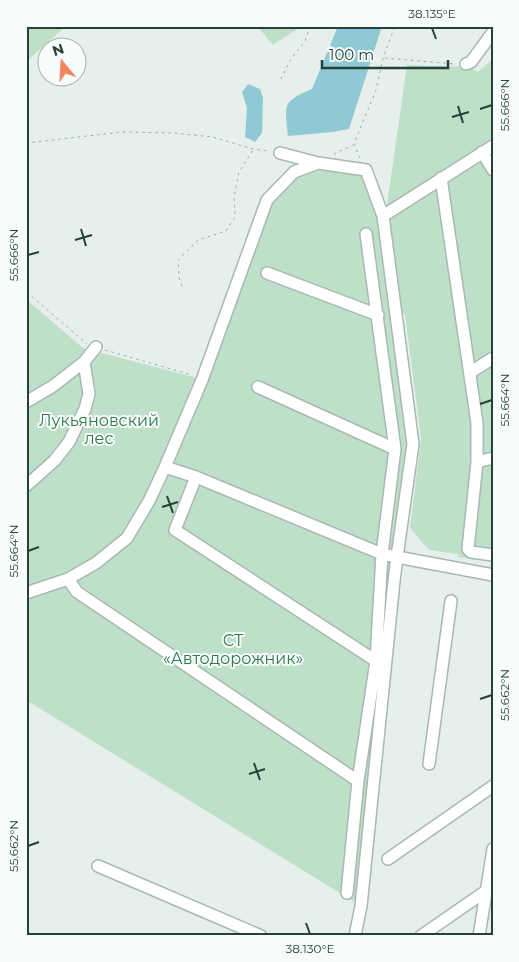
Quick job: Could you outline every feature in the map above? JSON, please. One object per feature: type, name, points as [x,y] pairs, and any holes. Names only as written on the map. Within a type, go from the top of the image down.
[{"type":"street","points":[[466,64],[471,62],[493,32]]},
{"type":"street","points":[[383,216],[493,146]]},
{"type":"street","points":[[482,152],[493,170]]},
{"type":"street","points":[[280,153],[318,163],[366,170],[383,216],[413,444],[394,581],[361,906],[356,936]]},
{"type":"street","points":[[26,593],[68,579],[96,563],[127,538],[149,501],[165,467],[202,378],[267,200],[294,172],[318,163]]},
{"type":"street","points":[[441,178],[477,422],[478,462],[468,549],[471,552],[493,555]]},
{"type":"street","points":[[347,893],[358,781],[376,661],[382,554],[395,449],[366,234]]},
{"type":"street","points":[[267,273],[378,315]]},
{"type":"street","points":[[26,402],[53,386],[84,362],[96,347]]},
{"type":"street","points":[[471,372],[493,358]]},
{"type":"street","points":[[26,486],[55,460],[69,442],[85,409],[89,394],[84,362]]},
{"type":"street","points":[[258,387],[395,449]]},
{"type":"street","points":[[478,462],[493,458]]},
{"type":"street","points":[[165,467],[196,477],[382,554],[493,575]]},
{"type":"street","points":[[196,477],[175,530],[376,661]]},
{"type":"street","points":[[68,579],[77,592],[358,781]]},
{"type":"street","points":[[429,764],[450,601]]},
{"type":"street","points":[[388,859],[493,786]]},
{"type":"street","points":[[479,936],[493,849]]},
{"type":"street","points":[[98,866],[261,936]]},
{"type":"street","points":[[421,936],[486,891]]},
{"type":"path","points":[[281,79],[291,59],[305,41],[310,26]]},
{"type":"path","points":[[332,155],[354,144],[376,90],[395,26]]},
{"type":"path","points":[[384,58],[466,64]]},
{"type":"path","points":[[26,143],[122,132],[174,134],[213,137],[253,150],[280,153]]},
{"type":"path","points":[[354,144],[366,170]]},
{"type":"path","points":[[182,286],[179,277],[178,260],[198,240],[226,230],[235,217],[234,198],[239,172],[253,150]]},
{"type":"path","points":[[26,294],[30,295],[84,343],[202,378]]},
{"type":"green space","points":[[26,26],[66,26],[53,38],[38,38],[38,51],[26,62]]},
{"type":"green space","points":[[257,26],[302,26],[273,45]]},
{"type":"green space","points":[[493,59],[493,562],[458,557],[458,554],[429,550],[410,528],[421,439],[405,314],[401,314],[387,205],[407,65],[469,67],[478,72]]},
{"type":"green space","name":"СТ «Автодорожник»","points":[[318,163],[366,170],[383,216],[413,444],[361,906],[26,700],[26,597],[129,539],[150,501],[267,200],[294,172]]},
{"type":"green space","name":"Лукьяновский лес","points":[[26,299],[83,348],[201,379],[126,537],[95,561],[26,589]]},
{"type":"water","points":[[338,26],[382,26],[349,129],[288,136],[287,106],[295,97],[312,89]]},
{"type":"water","points":[[248,84],[260,89],[263,98],[262,133],[255,142],[245,137],[247,108],[242,92]]}]
